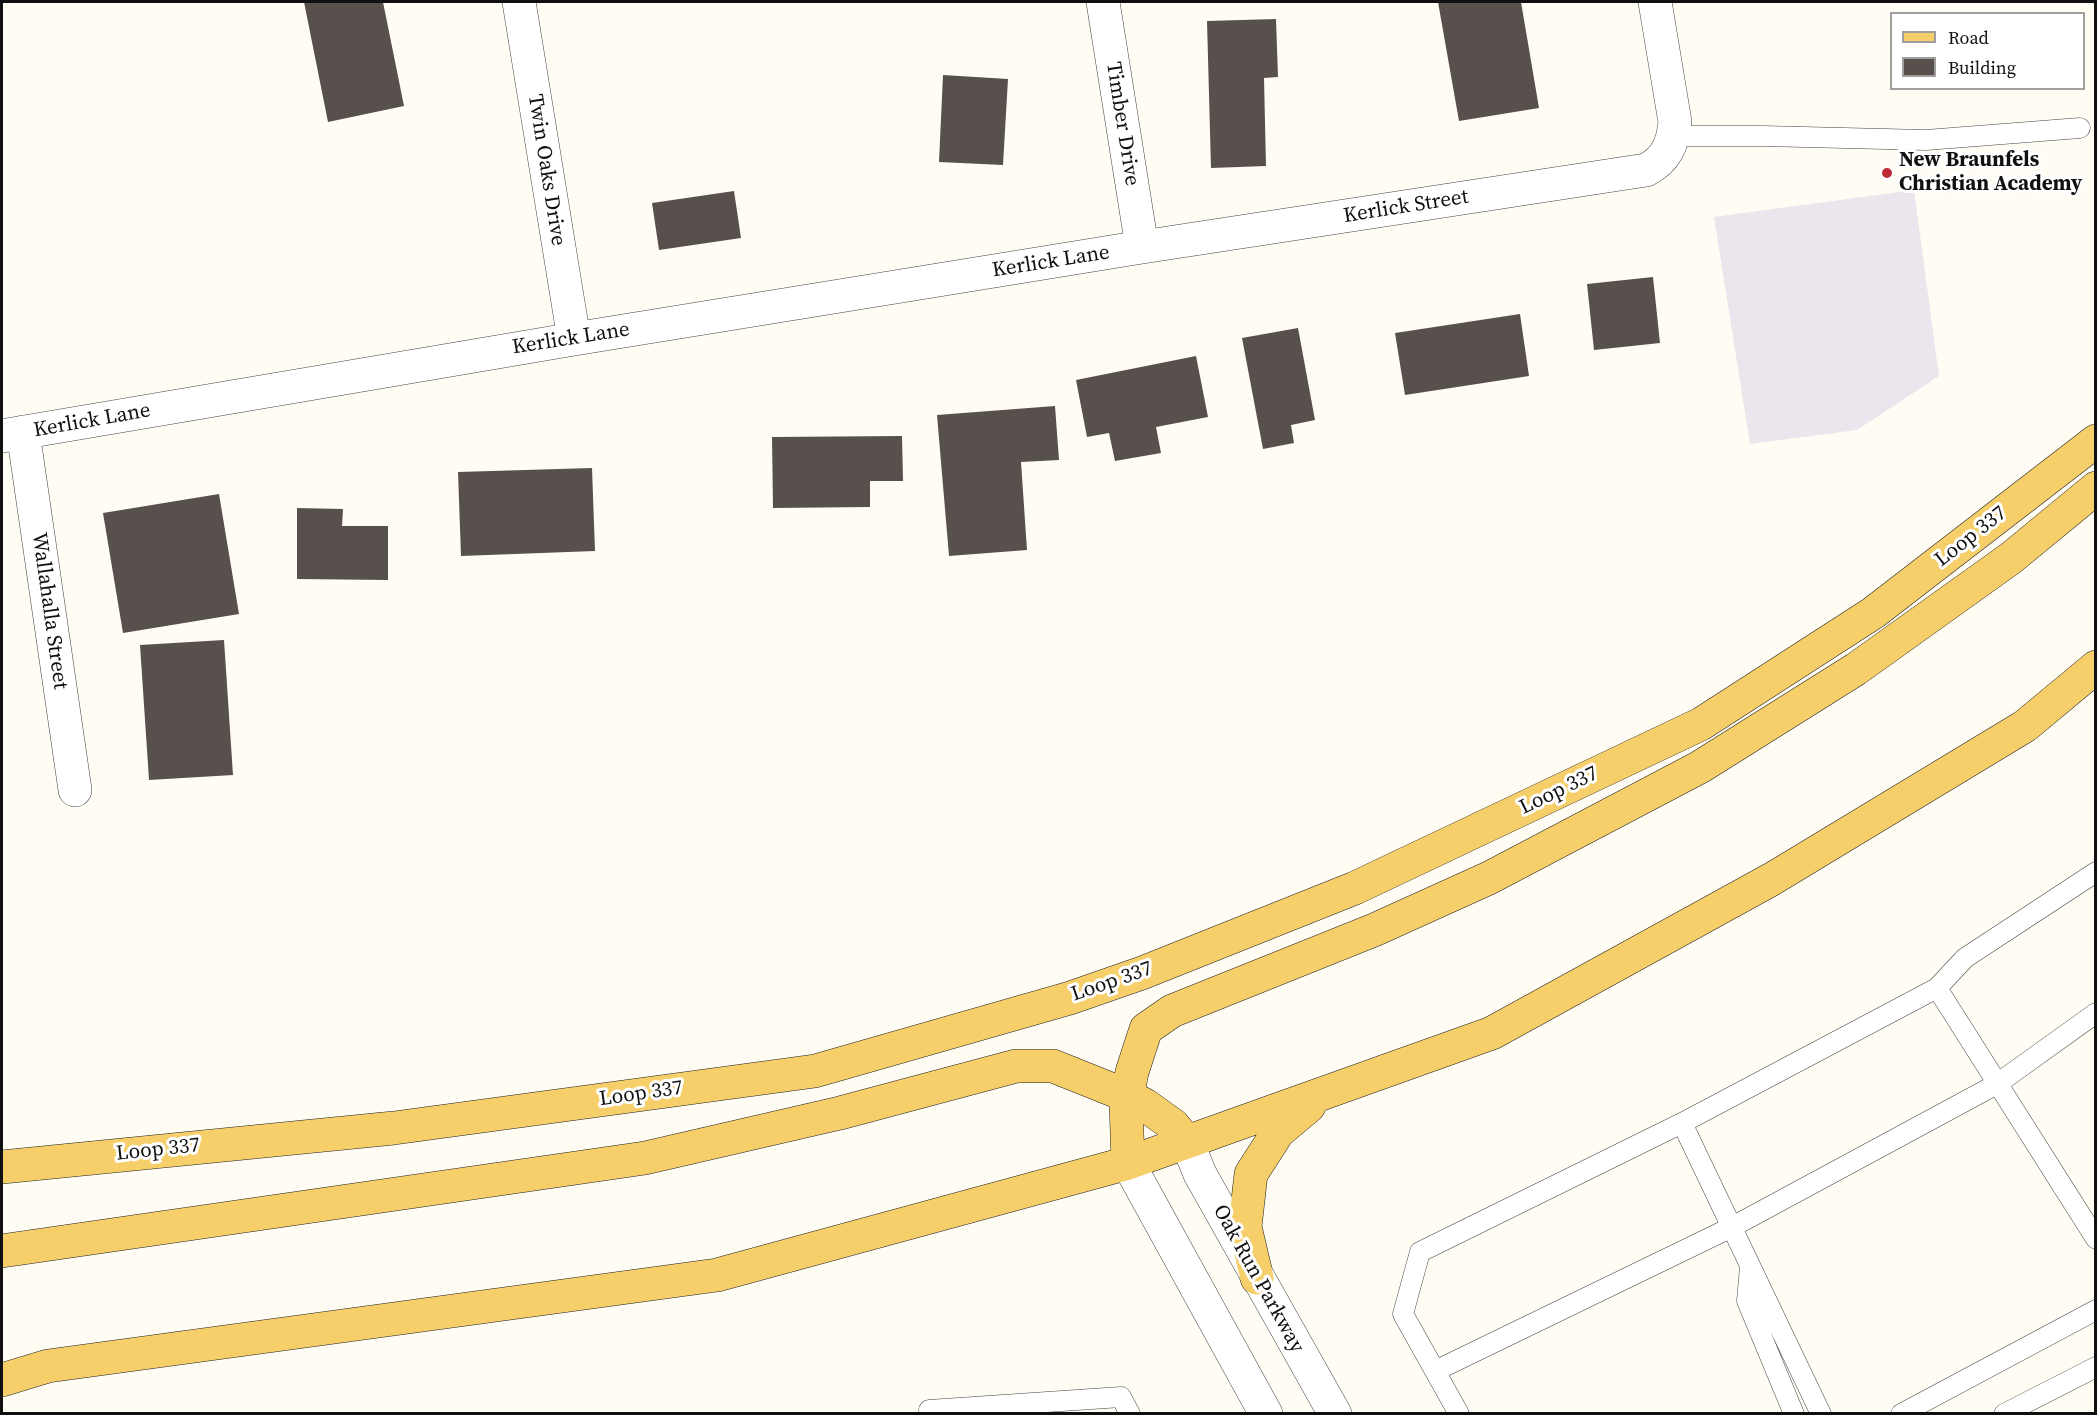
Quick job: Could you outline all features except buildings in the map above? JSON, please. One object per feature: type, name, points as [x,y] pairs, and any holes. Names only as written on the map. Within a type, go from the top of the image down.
[{"type":"main road","name":"Loop 337","points":[[2,1167],[394,1128],[815,1071],[1070,998],[1142,973],[1355,888],[1701,724],[1873,613],[2096,441]]},
{"type":"main road","points":[[1128,1163],[1128,1096],[1132,1072],[1146,1029],[1172,1011],[1374,930],[1490,878],[1700,767],[1856,669],[2011,558],[2096,488]]},
{"type":"main road","points":[[2,1380],[48,1366],[717,1275],[1128,1163],[1492,1033],[1741,896],[2025,726],[2096,667]]},
{"type":"main road","points":[[2,1251],[645,1158],[840,1113],[1016,1066],[1053,1066],[1128,1096],[1173,1125],[1187,1142]]},
{"type":"main road","points":[[1257,1278],[1245,1227],[1251,1174],[1278,1132],[1324,1093]]},
{"type":"street","name":"Twin Oaks Drive","points":[[519,2],[574,339]]},
{"type":"street","name":"Timber Drive","points":[[1102,2],[1142,247]]},
{"type":"street","points":[[1655,2],[1675,122],[1669,146]]},
{"type":"street","name":"Kerlick Street","points":[[1142,247],[1634,173],[1656,165],[1669,146]]},
{"type":"street","name":"Kerlick Lane","points":[[12,434],[574,339],[1142,247]]},
{"type":"street","name":"Wallahalla Street","points":[[12,434],[75,790]]},
{"type":"street","name":"Oak Run Parkway","points":[[1187,1142],[1200,1174],[1335,1413]]},
{"type":"street","points":[[1128,1163],[1266,1413]]},
{"type":"lane","points":[[1669,146],[1762,136],[1926,140],[2080,128]]},
{"type":"lane","points":[[1459,1413],[1403,1314],[1420,1252],[1682,1123],[1937,988],[1965,958],[2096,872]]},
{"type":"lane","points":[[1937,988],[2096,1239]]},
{"type":"lane","points":[[1435,1371],[1732,1227],[1998,1084],[2096,1013]]},
{"type":"lane","points":[[1682,1123],[1821,1413]]},
{"type":"lane","points":[[1750,1266],[1747,1300],[1794,1413]]},
{"type":"lane","points":[[1901,1413],[2096,1310]]},
{"type":"lane","points":[[2004,1413],[2096,1367]]},
{"type":"lane","points":[[926,1412],[1121,1397],[1130,1413]]},
{"type":"shaded area","points":[[1914,190],[1939,376],[1857,430],[1750,444],[1714,217]]},
{"type":"place","name":"New Braunfels Christian Academy","points":[[1887,173]]}]
